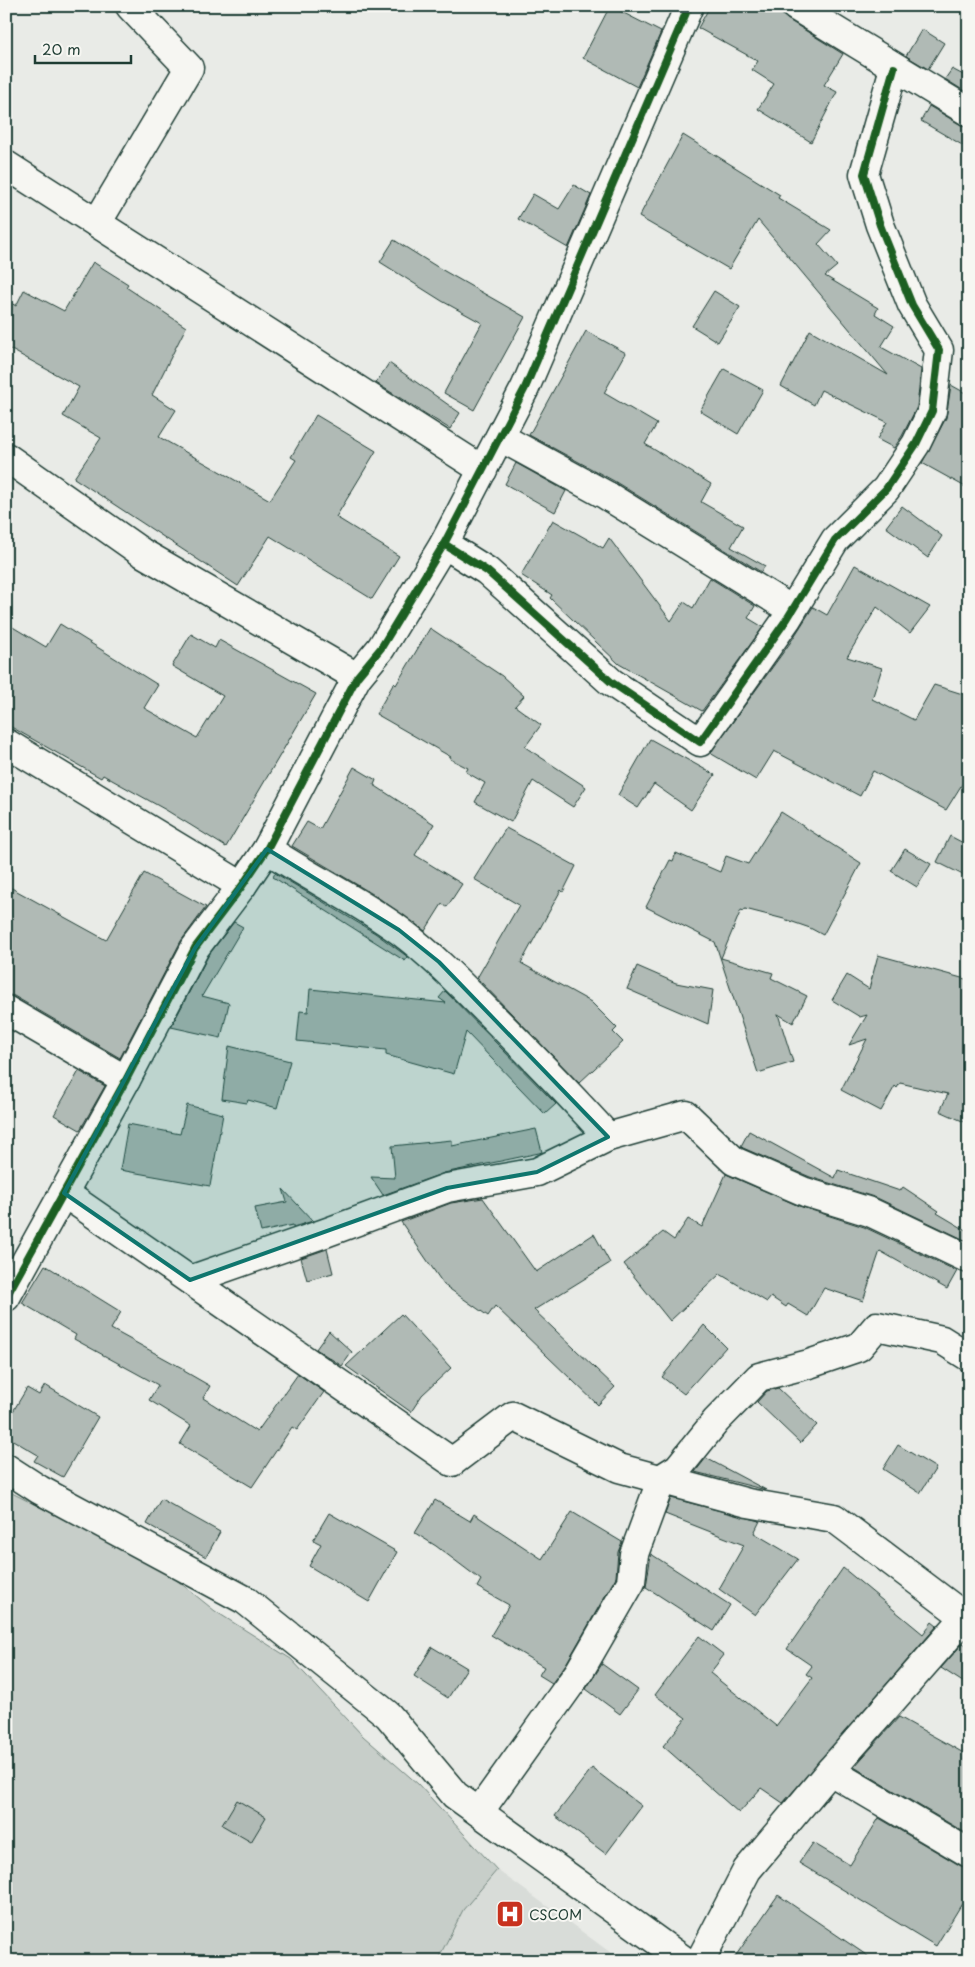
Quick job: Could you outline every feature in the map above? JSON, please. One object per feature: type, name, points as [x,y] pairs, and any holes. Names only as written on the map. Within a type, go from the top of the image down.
[{"type":"street","points":[[97,223],[189,68],[130,6]]},
{"type":"street","points":[[8,1292],[126,1080],[195,948],[242,886],[267,849],[356,677],[381,648],[444,544],[526,388],[689,6]]},
{"type":"street","points":[[795,6],[969,112]]},
{"type":"street","points":[[444,544],[487,571],[611,682],[700,742],[792,610],[835,540],[886,489],[916,444],[932,410],[939,350],[912,305],[880,225],[864,174],[894,68]]},
{"type":"street","points":[[6,165],[483,470]]},
{"type":"street","points":[[500,437],[606,494],[792,610]]},
{"type":"street","points":[[6,457],[141,552],[356,677]]},
{"type":"street","points":[[6,743],[242,886]]},
{"type":"street","points":[[267,849],[296,868],[340,892],[399,930],[439,962],[564,1089],[608,1137]]},
{"type":"street","points":[[6,1010],[126,1080]]},
{"type":"street","points":[[190,1280],[447,1188],[537,1172],[608,1137],[686,1115],[734,1161],[805,1192],[870,1212],[969,1259]]},
{"type":"street","points":[[64,1194],[452,1462],[513,1416],[619,1468],[748,1502],[834,1518],[967,1617],[830,1771],[747,1870],[700,1961]]},
{"type":"street","points":[[479,1812],[580,1672],[631,1582],[634,1554],[662,1478],[678,1468],[716,1421],[759,1377],[810,1364],[859,1347],[877,1326],[942,1340],[969,1357]]},
{"type":"street","points":[[6,1468],[40,1490],[245,1600],[388,1715],[455,1795],[685,1961]]},
{"type":"street","points":[[830,1771],[969,1853]]},
{"type":"highlighted area","points":[[267,849],[399,930],[439,962],[608,1137],[537,1172],[447,1188],[190,1280],[64,1193],[195,948]]},
{"type":"shaded area","points":[[6,1490],[164,1570],[215,1611],[291,1659],[363,1736],[418,1784],[497,1870],[463,1910],[437,1961],[6,1961]]},
{"type":"shaded area","name":"CSCOM","points":[[497,1870],[622,1961],[437,1961],[463,1910]]},
{"type":"building","points":[[610,6],[661,32],[637,87],[583,58]]},
{"type":"building","points":[[710,6],[779,6],[782,14],[787,19],[843,54],[824,85],[837,92],[811,142],[758,109],[774,84],[752,70],[758,61],[698,28]]},
{"type":"building","points":[[922,29],[944,43],[928,69],[906,56]]},
{"type":"building","points":[[952,69],[969,78],[969,94],[945,79]]},
{"type":"building","points":[[929,106],[969,128],[969,149],[921,121]]},
{"type":"building","points":[[683,135],[780,195],[778,198],[831,230],[818,244],[837,266],[825,276],[878,308],[875,314],[894,326],[881,347],[921,369],[917,407],[894,448],[877,439],[887,422],[821,390],[814,405],[781,386],[810,330],[888,375],[758,220],[729,269],[639,217]]},
{"type":"building","points":[[574,185],[591,195],[568,248],[518,219],[533,194],[559,209]]},
{"type":"building","points":[[394,240],[525,317],[474,410],[444,393],[482,323],[442,301],[380,262]]},
{"type":"building","points":[[93,262],[128,284],[126,287],[186,327],[152,395],[176,410],[159,437],[270,500],[296,460],[291,457],[316,415],[376,451],[336,517],[399,556],[372,599],[270,536],[238,586],[74,478],[101,438],[63,416],[79,387],[6,347],[6,300],[16,306],[24,290],[64,311]]},
{"type":"building","points":[[714,291],[740,307],[718,342],[692,326]]},
{"type":"building","points":[[586,331],[626,353],[604,393],[657,424],[645,444],[711,484],[701,502],[743,526],[731,547],[765,566],[761,572],[614,481],[529,435]]},
{"type":"building","points":[[389,363],[460,413],[450,429],[376,383]]},
{"type":"building","points":[[724,369],[763,390],[738,434],[700,411]]},
{"type":"building","points":[[951,385],[969,395],[969,489],[922,463],[946,418]]},
{"type":"building","points":[[516,463],[566,491],[555,512],[505,484]]},
{"type":"building","points":[[902,506],[942,536],[928,558],[886,527]]},
{"type":"building","points":[[553,520],[603,548],[609,538],[671,621],[684,602],[693,608],[710,578],[755,606],[748,618],[763,627],[702,711],[619,664],[550,598],[552,595],[521,575]]},
{"type":"building","points":[[855,565],[930,607],[910,633],[877,607],[847,657],[882,668],[872,699],[914,720],[934,685],[969,696],[969,773],[946,810],[873,771],[860,796],[774,751],[756,780],[710,753],[790,643],[813,607],[827,615]]},
{"type":"building","points":[[6,623],[46,647],[60,624],[158,685],[144,708],[197,738],[223,696],[172,666],[191,634],[215,648],[219,640],[316,694],[226,847],[166,810],[103,775],[101,778],[6,724]]},
{"type":"building","points":[[430,628],[502,676],[524,696],[515,706],[541,725],[525,747],[586,787],[573,807],[533,781],[511,822],[475,802],[485,783],[466,772],[468,768],[376,714],[394,683],[396,685]]},
{"type":"building","points":[[650,739],[715,775],[691,810],[654,784],[638,808],[618,795]]},
{"type":"building","points":[[354,767],[376,780],[374,785],[434,824],[415,855],[462,884],[447,907],[442,904],[425,931],[376,896],[292,846],[307,822],[320,829]]},
{"type":"building","points":[[781,812],[861,863],[823,935],[810,928],[784,919],[745,909],[744,911],[741,910],[721,958],[773,973],[771,978],[807,996],[793,1023],[778,1014],[793,1062],[758,1073],[715,942],[646,907],[670,860],[673,861],[676,853],[720,872],[726,856],[748,864]]},
{"type":"building","points":[[506,828],[576,866],[563,892],[561,890],[521,963],[591,1002],[617,1028],[613,1032],[623,1042],[579,1083],[477,978],[519,905],[474,879]]},
{"type":"building","points":[[950,836],[969,846],[969,878],[937,862]]},
{"type":"building","points":[[905,849],[931,864],[917,887],[891,871]]},
{"type":"building","points":[[144,873],[206,907],[181,941],[120,1058],[14,996],[6,994],[6,885],[106,940]]},
{"type":"building","points":[[275,873],[375,933],[408,957],[405,961],[273,877]]},
{"type":"building","points":[[234,922],[243,927],[202,996],[229,1003],[221,1038],[171,1027],[208,956]]},
{"type":"building","points":[[878,955],[969,980],[969,1124],[940,1111],[948,1094],[900,1083],[897,1088],[895,1086],[881,1111],[841,1090],[867,1039],[849,1045],[867,1015],[860,1017],[832,1000],[847,975],[869,989]]},
{"type":"building","points":[[637,966],[676,983],[713,990],[708,1024],[627,989]]},
{"type":"building","points":[[310,989],[446,1003],[439,998],[445,991],[556,1104],[545,1114],[466,1032],[454,1074],[386,1055],[386,1050],[297,1041],[300,1011],[308,1012]]},
{"type":"building","points":[[229,1046],[290,1061],[277,1108],[248,1100],[247,1103],[222,1099]]},
{"type":"building","points":[[79,1071],[105,1086],[80,1130],[54,1115]]},
{"type":"building","points":[[187,1105],[223,1114],[210,1186],[120,1170],[128,1124],[180,1134]]},
{"type":"building","points":[[536,1129],[542,1152],[539,1153],[444,1173],[383,1195],[371,1177],[395,1178],[392,1146],[452,1140],[452,1146]]},
{"type":"building","points":[[749,1131],[835,1178],[838,1170],[900,1191],[903,1187],[939,1211],[937,1213],[969,1232],[969,1242],[877,1198],[810,1177],[743,1148],[741,1146]]},
{"type":"building","points":[[726,1174],[799,1206],[864,1227],[957,1271],[947,1289],[880,1251],[863,1301],[824,1288],[808,1316],[788,1304],[786,1307],[771,1297],[767,1302],[720,1274],[670,1321],[624,1264],[663,1232],[674,1240],[688,1219],[702,1227]]},
{"type":"building","points":[[283,1189],[313,1221],[293,1227],[293,1225],[261,1232],[255,1208],[287,1202]]},
{"type":"building","points":[[483,1198],[536,1272],[594,1234],[610,1263],[534,1310],[615,1387],[598,1405],[495,1306],[488,1316],[444,1285],[401,1222],[451,1203]]},
{"type":"building","points":[[327,1249],[333,1273],[307,1280],[301,1258]]},
{"type":"building","points":[[45,1265],[121,1312],[111,1329],[184,1369],[184,1371],[210,1386],[203,1398],[257,1432],[298,1374],[324,1392],[297,1430],[292,1427],[252,1487],[180,1444],[191,1426],[149,1400],[158,1385],[74,1339],[76,1335],[22,1303]]},
{"type":"building","points":[[401,1314],[451,1368],[422,1395],[411,1412],[346,1366]]},
{"type":"building","points":[[704,1325],[726,1347],[684,1394],[662,1377]]},
{"type":"building","points":[[329,1331],[352,1352],[342,1366],[316,1349]]},
{"type":"building","points":[[45,1385],[98,1417],[63,1477],[34,1461],[38,1455],[6,1436],[6,1423],[27,1388],[39,1395]]},
{"type":"building","points":[[778,1388],[817,1425],[800,1443],[757,1402],[767,1391]]},
{"type":"building","points":[[898,1445],[936,1468],[920,1493],[883,1469]]},
{"type":"building","points":[[706,1458],[766,1490],[695,1472]]},
{"type":"building","points":[[671,1498],[760,1521],[754,1533],[798,1559],[755,1615],[719,1589],[744,1545],[665,1514]]},
{"type":"building","points":[[161,1499],[220,1532],[206,1557],[147,1524]]},
{"type":"building","points":[[435,1500],[470,1521],[474,1514],[542,1559],[572,1512],[622,1542],[618,1552],[616,1577],[566,1664],[552,1683],[539,1675],[544,1667],[491,1635],[509,1605],[477,1587],[481,1580],[436,1546],[415,1533]]},
{"type":"building","points":[[329,1513],[397,1552],[369,1602],[309,1566],[321,1544],[313,1540]]},
{"type":"building","points":[[651,1554],[730,1605],[714,1631],[646,1587]]},
{"type":"building","points":[[843,1568],[923,1634],[932,1622],[937,1626],[783,1803],[761,1788],[739,1813],[663,1746],[686,1718],[655,1695],[699,1636],[724,1655],[710,1673],[776,1726],[812,1678],[806,1674],[812,1666],[787,1649]]},
{"type":"building","points":[[963,1643],[969,1647],[969,1686],[941,1668]]},
{"type":"building","points":[[432,1647],[467,1668],[448,1698],[414,1676]]},
{"type":"building","points":[[602,1664],[638,1690],[620,1714],[586,1689]]},
{"type":"building","points":[[899,1717],[969,1756],[969,1835],[854,1767]]},
{"type":"building","points":[[592,1768],[642,1806],[606,1854],[555,1816]]},
{"type":"building","points":[[237,1800],[266,1817],[251,1842],[222,1825]]},
{"type":"building","points":[[879,1818],[969,1869],[969,1892],[936,1946],[799,1863],[813,1843],[850,1865]]},
{"type":"building","points":[[778,1895],[875,1961],[732,1961]]},
{"type":"cycle path","points":[[6,1297],[126,1080],[195,948],[242,886],[267,849],[357,677],[381,648],[444,544],[525,388],[689,6]]},
{"type":"cycle path","points":[[444,544],[487,571],[611,682],[700,742],[787,619],[835,540],[886,489],[916,444],[932,411],[939,350],[912,305],[880,225],[864,174],[894,68]]},
{"type":"place","name":"CSCOM","points":[[510,1914]]}]
